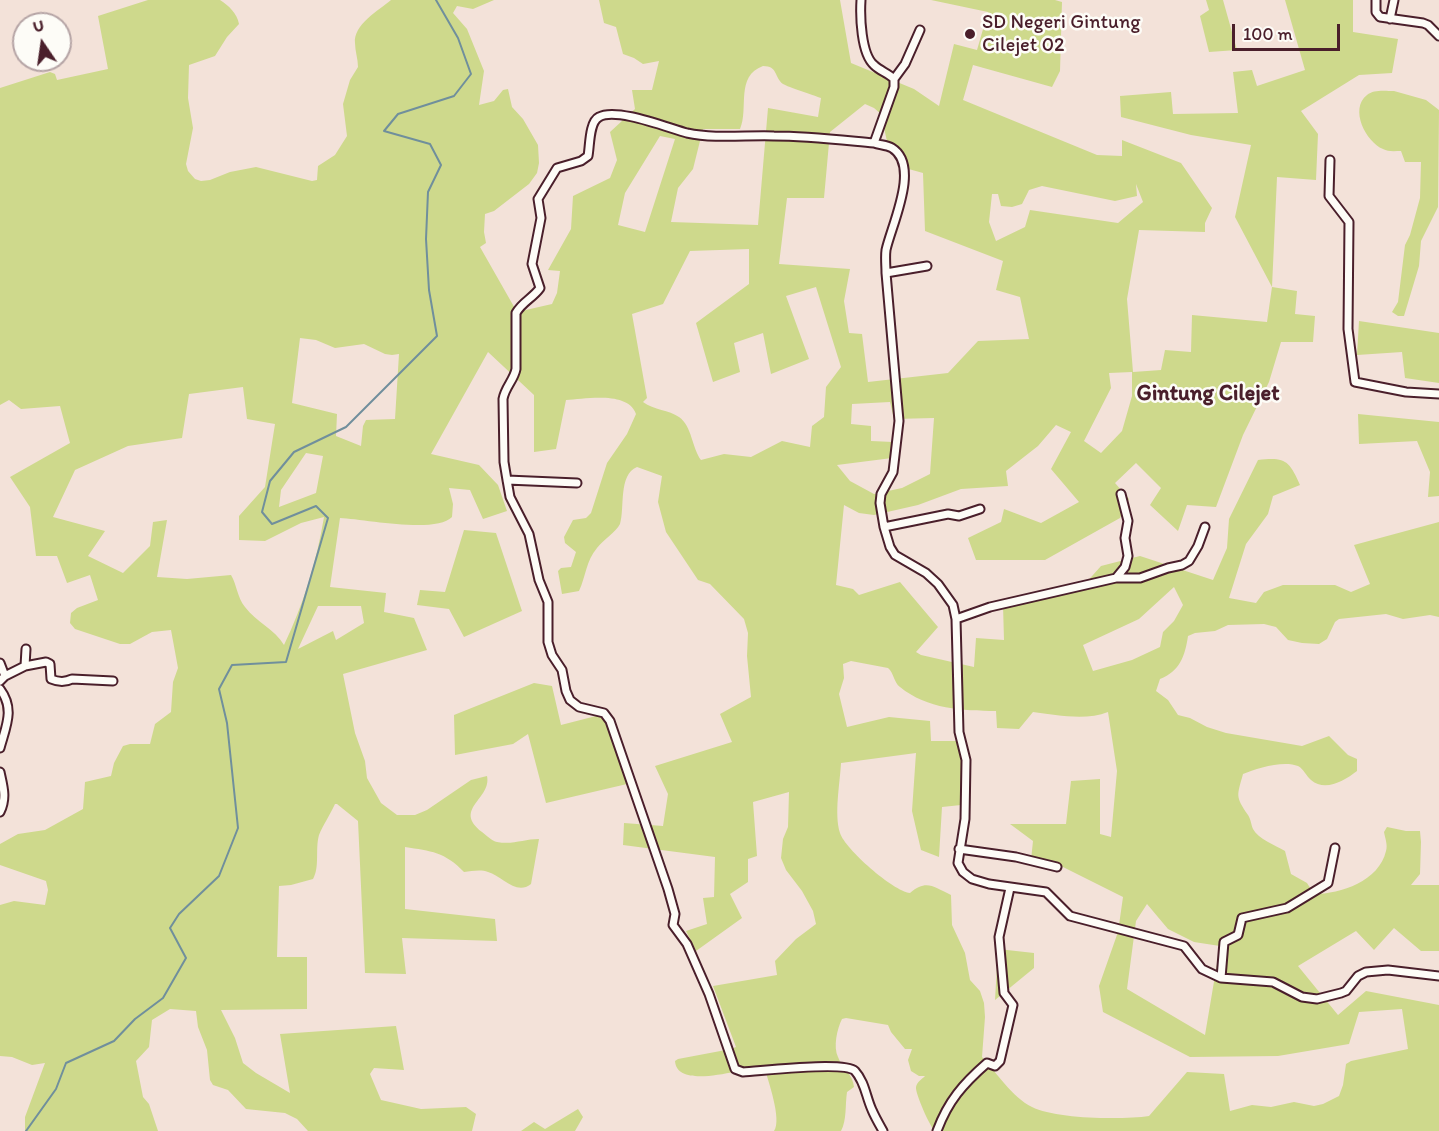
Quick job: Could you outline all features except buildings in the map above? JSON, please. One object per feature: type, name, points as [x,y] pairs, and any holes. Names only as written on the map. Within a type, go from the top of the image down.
[{"type":"street","points":[[861,0],[860,19],[868,59],[874,66],[894,79]]},
{"type":"street","points":[[1376,0],[1377,15],[1380,17],[1423,23],[1439,36]]},
{"type":"street","points":[[1390,19],[1394,0]]},
{"type":"street","points":[[874,143],[894,87],[894,79],[905,64],[920,30]]},
{"type":"street","points":[[883,1131],[872,1110],[862,1081],[849,1067],[830,1066],[743,1072],[735,1069],[709,994],[687,944],[673,925],[675,914],[668,889],[610,721],[604,713],[574,705],[566,691],[562,670],[552,655],[548,642],[548,602],[539,580],[529,534],[510,496],[507,480],[504,462],[503,399],[505,389],[515,375],[516,369],[516,313],[540,288],[532,264],[541,218],[538,199],[557,168],[581,161],[588,156],[593,125],[596,118],[600,116],[619,115],[651,121],[700,135],[786,136],[874,143],[891,147],[898,153],[905,173],[899,211],[886,251],[898,421],[893,472],[881,494],[880,503],[884,527],[895,555],[926,573],[938,584],[953,604],[956,619],[958,732],[966,760],[965,819],[958,863],[963,872],[972,879],[989,884],[1046,892],[1070,916],[1184,946],[1202,969],[1221,978],[1273,982],[1302,997],[1317,999],[1346,991],[1358,976],[1366,972],[1388,970],[1439,976]]},
{"type":"street","points":[[1330,160],[1329,196],[1349,222],[1348,329],[1355,382],[1406,392],[1439,394]]},
{"type":"street","points":[[886,273],[927,266]]},
{"type":"street","points":[[507,480],[577,483]]},
{"type":"street","points":[[1116,578],[1125,567],[1128,556],[1125,538],[1128,521],[1121,494]]},
{"type":"street","points":[[884,527],[948,514],[959,516],[980,509]]},
{"type":"street","points":[[956,619],[990,607],[1116,578],[1140,578],[1190,561],[1205,527]]},
{"type":"street","points":[[25,666],[26,649]]},
{"type":"street","points":[[0,663],[2,679],[25,666],[48,663],[53,680],[67,682],[72,678],[113,681]]},
{"type":"street","points":[[0,689],[6,697],[9,712],[0,748]]},
{"type":"street","points":[[0,772],[4,793],[4,804],[0,812]]},
{"type":"street","points":[[1221,978],[1224,942],[1238,935],[1242,918],[1287,908],[1328,883],[1335,848]]},
{"type":"street","points":[[959,849],[1016,857],[1057,867]]},
{"type":"street","points":[[937,1131],[944,1112],[965,1082],[987,1063],[995,1066],[1000,1061],[1013,1005],[1004,993],[999,938],[1010,888]]},
{"type":"green space","points":[[148,0],[220,0],[234,13],[239,24],[215,56],[189,65],[188,98],[193,128],[186,164],[188,171],[195,179],[201,181],[256,167],[312,181],[317,180],[318,166],[335,155],[347,136],[343,104],[350,80],[358,67],[355,36],[368,18],[391,0],[494,0],[473,9],[457,6],[453,13],[467,29],[484,71],[479,105],[494,101],[503,90],[508,89],[512,107],[523,119],[538,145],[537,173],[529,184],[494,211],[485,214],[486,243],[480,247],[517,312],[552,304],[557,293],[560,271],[548,270],[571,229],[573,196],[610,178],[617,160],[610,132],[635,109],[632,90],[652,90],[659,61],[643,64],[623,54],[616,27],[604,23],[599,0],[840,0],[851,63],[914,89],[939,106],[954,44],[977,50],[988,12],[931,0],[1055,0],[1062,2],[1060,71],[1052,87],[973,65],[963,100],[1097,155],[1122,156],[1122,140],[1181,163],[1212,208],[1205,223],[1205,232],[1139,230],[1127,299],[1133,372],[1161,370],[1165,350],[1191,352],[1192,315],[1267,322],[1272,287],[1297,291],[1295,314],[1315,316],[1313,342],[1281,342],[1269,382],[1243,435],[1216,507],[1187,505],[1178,531],[1150,505],[1161,488],[1136,463],[1115,483],[1129,499],[1120,518],[1045,560],[976,560],[968,538],[1001,522],[1004,509],[1041,523],[1079,502],[1051,469],[1071,432],[1056,425],[1038,446],[1006,471],[1008,486],[961,489],[918,505],[874,515],[859,513],[844,505],[836,585],[853,589],[859,595],[900,582],[938,627],[916,652],[974,667],[976,638],[1004,640],[1003,605],[1051,598],[1084,585],[1101,566],[1140,556],[1213,580],[1227,548],[1229,519],[1258,460],[1274,459],[1285,462],[1293,470],[1300,485],[1273,496],[1268,514],[1246,544],[1229,598],[1256,603],[1264,592],[1283,585],[1335,585],[1351,592],[1370,584],[1354,545],[1439,522],[1439,617],[1430,615],[1403,619],[1386,614],[1339,619],[1335,622],[1327,639],[1319,644],[1288,640],[1276,627],[1264,624],[1228,625],[1215,631],[1195,633],[1188,636],[1180,662],[1172,672],[1160,679],[1156,691],[1168,700],[1178,715],[1190,718],[1207,727],[1226,733],[1302,746],[1329,736],[1348,755],[1357,759],[1357,771],[1328,785],[1316,783],[1300,767],[1292,764],[1255,769],[1243,774],[1238,796],[1255,833],[1285,851],[1291,874],[1307,883],[1314,894],[1336,892],[1358,884],[1376,870],[1386,851],[1384,832],[1387,827],[1420,831],[1420,874],[1411,885],[1439,885],[1439,951],[1421,951],[1394,928],[1374,950],[1356,931],[1298,966],[1338,1015],[1366,991],[1439,1005],[1439,1131],[935,1131],[920,1103],[916,1090],[917,1084],[925,1076],[919,1076],[911,1071],[908,1060],[912,1049],[905,1049],[888,1025],[846,1018],[842,1019],[839,1028],[836,1048],[840,1061],[852,1078],[854,1087],[847,1092],[845,1117],[841,1131],[774,1131],[775,1109],[764,1066],[699,1076],[687,1075],[679,1070],[675,1061],[678,1059],[736,1047],[713,986],[777,975],[775,961],[796,939],[816,924],[813,911],[802,891],[786,870],[781,858],[783,839],[788,827],[789,792],[753,802],[757,856],[748,859],[748,882],[730,894],[742,918],[696,951],[686,931],[707,924],[703,898],[714,897],[715,857],[623,845],[624,823],[663,826],[668,794],[655,766],[732,742],[720,714],[751,697],[747,656],[748,633],[744,619],[710,584],[698,580],[666,532],[658,502],[662,476],[637,467],[627,477],[620,524],[593,553],[579,591],[562,594],[558,571],[561,568],[571,567],[576,552],[565,543],[564,537],[573,520],[586,518],[591,513],[607,463],[627,434],[636,414],[632,407],[616,399],[566,400],[556,449],[534,452],[534,395],[488,352],[431,454],[479,465],[498,485],[507,511],[483,519],[470,490],[449,488],[453,504],[452,517],[444,522],[416,525],[340,518],[330,587],[386,593],[384,612],[414,618],[427,650],[343,674],[355,733],[365,761],[367,778],[381,803],[397,815],[415,815],[427,810],[471,780],[487,776],[487,784],[472,810],[471,817],[482,832],[495,841],[508,843],[539,839],[531,884],[520,888],[514,887],[485,871],[464,872],[444,856],[405,847],[405,909],[495,919],[497,941],[402,938],[406,974],[365,973],[358,821],[335,804],[319,835],[313,879],[279,886],[277,957],[307,957],[307,1009],[221,1010],[235,1038],[243,1063],[290,1093],[280,1034],[396,1026],[404,1070],[374,1068],[370,1074],[381,1100],[421,1109],[466,1107],[476,1114],[472,1131],[308,1131],[297,1119],[285,1113],[246,1109],[228,1090],[213,1085],[210,1080],[207,1050],[198,1027],[196,1011],[170,1009],[152,1020],[149,1047],[136,1061],[143,1097],[149,1104],[158,1131],[25,1131],[25,1117],[45,1063],[32,1065],[12,1057],[0,1056],[0,905],[14,901],[45,905],[48,890],[46,881],[0,865],[0,844],[18,834],[45,830],[83,809],[85,782],[111,776],[114,763],[123,746],[150,744],[155,724],[171,712],[173,682],[178,668],[171,630],[152,632],[130,644],[120,644],[75,629],[70,623],[71,613],[77,608],[98,600],[90,575],[67,583],[57,556],[36,556],[30,507],[10,477],[70,443],[60,406],[21,409],[9,400],[0,405],[0,88],[50,72],[55,74],[57,80],[108,69],[98,16]],"holes":[[[768,66],[774,70],[783,84],[821,98],[818,117],[768,108],[758,225],[671,222],[678,188],[693,169],[703,129],[740,129],[746,85],[754,71]],[[865,104],[874,108],[881,114],[888,146],[905,168],[923,173],[925,231],[1003,261],[996,290],[1020,297],[1029,339],[978,341],[948,373],[868,382],[862,334],[849,333],[844,301],[850,269],[779,264],[787,198],[824,198],[830,132]],[[660,136],[675,139],[645,232],[618,225],[625,193]],[[1136,184],[1143,202],[1118,223],[1030,210],[1025,227],[996,241],[989,222],[992,194],[998,194],[1001,206],[1012,207],[1022,204],[1029,190],[1042,186],[1115,201],[1137,196]],[[749,249],[749,284],[696,323],[713,382],[740,372],[734,343],[763,333],[771,374],[809,359],[786,296],[816,287],[841,367],[826,387],[824,417],[812,426],[810,447],[782,441],[751,457],[724,454],[701,460],[683,421],[675,415],[643,402],[647,398],[632,314],[663,304],[690,251]],[[300,338],[316,340],[335,348],[364,344],[385,354],[399,354],[395,419],[366,420],[363,426],[361,446],[336,436],[337,414],[292,403]],[[1132,372],[1132,396],[1122,431],[1101,453],[1084,441],[1111,388],[1109,373]],[[243,387],[247,419],[275,424],[265,487],[239,516],[239,540],[265,541],[301,523],[324,517],[308,582],[284,645],[276,634],[245,607],[231,575],[187,579],[157,577],[167,520],[153,522],[150,546],[123,573],[88,556],[105,531],[53,517],[75,470],[128,446],[182,438],[189,394]],[[890,402],[894,419],[934,418],[930,474],[902,488],[874,494],[850,481],[837,465],[892,458],[893,442],[871,441],[871,426],[851,424],[852,404]],[[306,453],[323,456],[316,493],[279,507],[281,490]],[[1174,587],[1183,605],[1174,621],[1163,632],[1160,647],[1132,660],[1093,671],[1083,645],[1139,619]],[[318,606],[361,606],[364,623],[336,640],[333,631],[298,649]],[[851,661],[888,668],[900,687],[922,700],[958,709],[996,711],[997,728],[1019,729],[1033,712],[1081,717],[1108,712],[1117,771],[1111,837],[1100,834],[1100,779],[1071,781],[1066,824],[1010,824],[1033,841],[1031,860],[1063,867],[1123,897],[1118,932],[1099,986],[1103,1012],[1190,1057],[1278,1056],[1349,1044],[1359,1012],[1402,1009],[1408,1049],[1346,1064],[1339,1096],[1314,1106],[1294,1102],[1271,1107],[1252,1105],[1230,1111],[1224,1074],[1187,1072],[1149,1116],[1123,1118],[1072,1116],[1043,1111],[1025,1103],[1011,1091],[982,1057],[984,1003],[980,991],[970,980],[965,953],[952,925],[951,895],[926,885],[910,893],[902,891],[870,868],[851,849],[840,833],[838,825],[837,808],[841,763],[916,753],[912,811],[921,850],[939,857],[942,807],[961,805],[962,741],[931,741],[930,721],[889,717],[847,727],[839,694],[844,678],[843,664]],[[1147,904],[1168,929],[1194,942],[1220,946],[1205,1035],[1127,989],[1136,921]]]},
{"type":"green space","points":[[1206,0],[1223,0],[1237,50],[1209,52],[1200,16],[1209,10]]},
{"type":"green space","points":[[1285,0],[1353,0],[1353,32],[1398,39],[1392,73],[1359,75],[1301,111],[1318,134],[1316,180],[1277,177],[1272,287],[1235,217],[1251,145],[1191,135],[1121,117],[1120,96],[1171,92],[1173,114],[1238,113],[1233,72],[1252,70],[1257,86],[1305,70]]},
{"type":"green space","points":[[1377,91],[1394,91],[1426,100],[1439,110],[1438,207],[1421,241],[1419,266],[1404,316],[1398,316],[1392,312],[1398,302],[1405,245],[1420,198],[1421,162],[1405,162],[1401,151],[1387,151],[1377,145],[1366,133],[1360,116],[1362,101],[1367,95]]},
{"type":"green space","points":[[1359,321],[1439,333],[1439,383],[1405,378],[1402,352],[1357,355]]},
{"type":"green space","points":[[1358,414],[1439,422],[1439,496],[1428,497],[1430,472],[1417,441],[1359,444]]},
{"type":"green space","points":[[464,530],[496,533],[522,611],[464,637],[449,609],[417,605],[420,590],[445,592]]},
{"type":"green space","points":[[534,683],[552,686],[561,725],[600,715],[609,720],[627,784],[546,803],[528,734],[513,744],[455,755],[454,715]]},
{"type":"green space","points":[[998,949],[1034,953],[1034,968],[995,1000]]},
{"type":"green space","points":[[578,1109],[583,1117],[575,1131],[521,1131],[534,1122],[545,1129]]},
{"type":"waterway","points":[[26,1131],[56,1089],[66,1063],[114,1041],[135,1019],[163,998],[186,958],[170,928],[179,914],[219,876],[238,828],[227,723],[219,689],[232,665],[286,662],[328,518],[316,506],[272,524],[262,512],[270,481],[294,452],[346,427],[437,336],[429,290],[426,239],[428,192],[441,165],[430,144],[384,131],[398,114],[454,96],[471,74],[458,38],[436,0]]},
{"type":"place","name":"SD Negeri Gintung Cilejet 02","points":[[970,34]]},
{"type":"district","name":"Gintung Cilejet","points":[[1208,394]]}]
